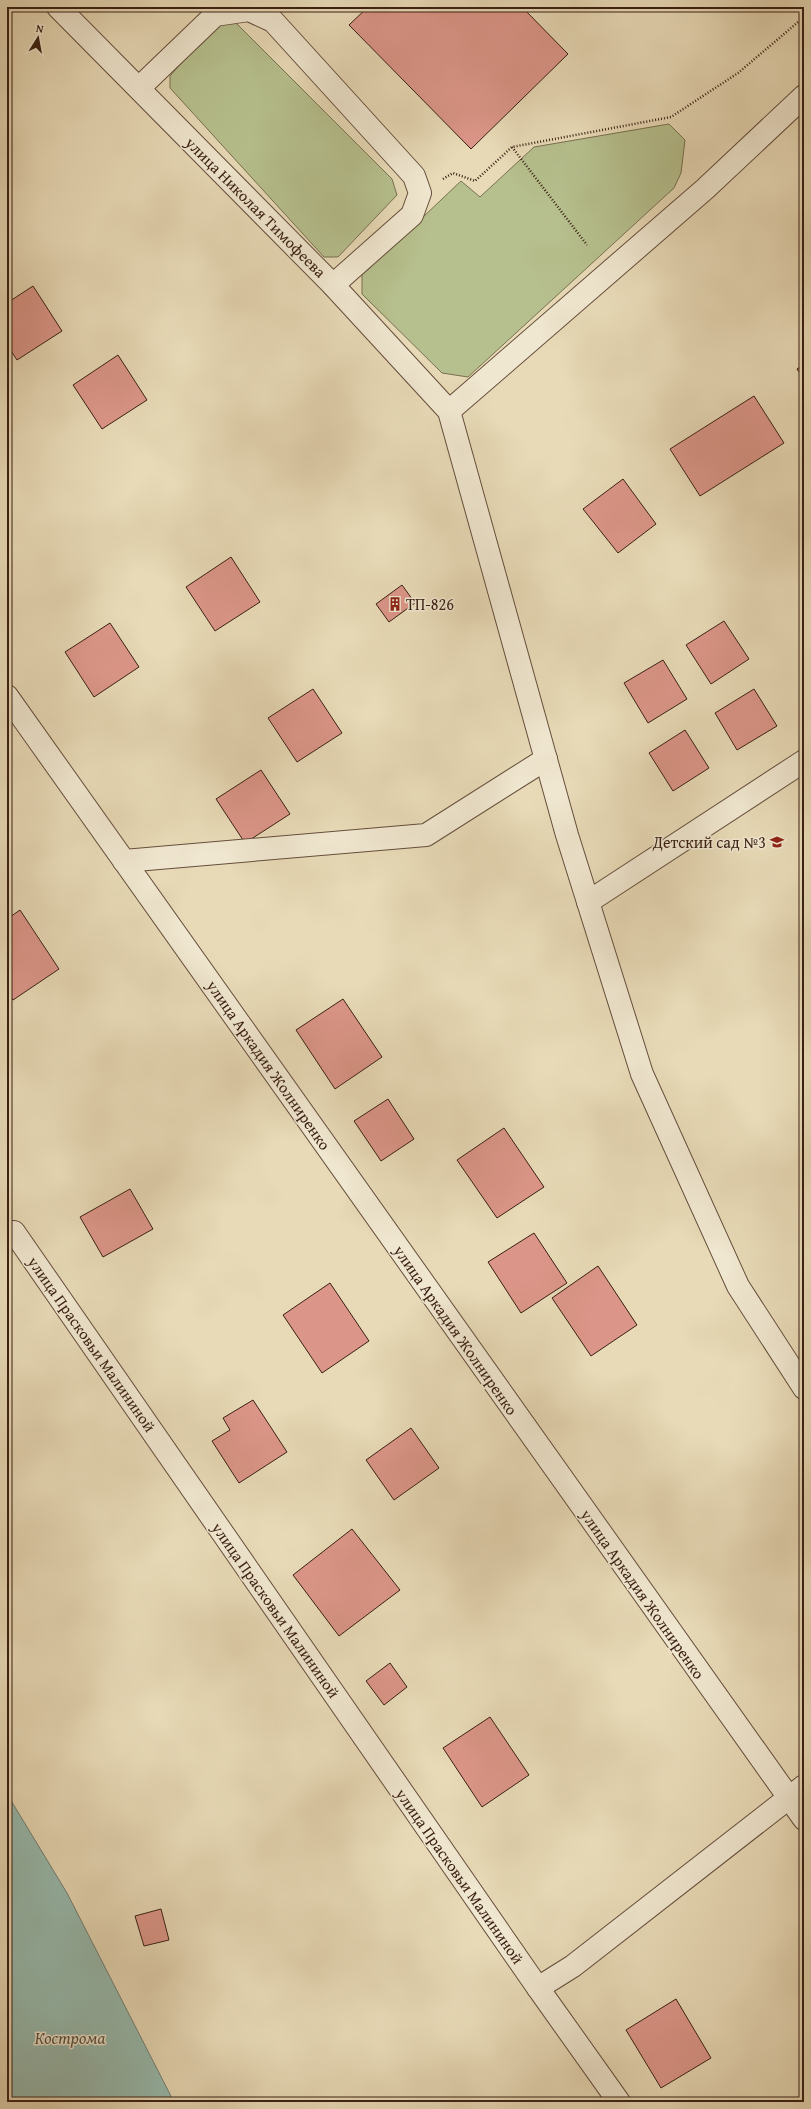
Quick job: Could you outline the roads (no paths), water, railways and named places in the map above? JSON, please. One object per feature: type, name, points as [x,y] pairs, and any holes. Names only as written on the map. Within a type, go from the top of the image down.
[{"type":"street","name":"улица Николая Тимофеева","points":[[58,7],[333,285],[449,411]]},
{"type":"street","points":[[139,88],[215,15],[249,10],[273,21],[414,176],[420,193],[412,215],[333,285]]},
{"type":"street","points":[[804,96],[705,189],[449,411],[546,759],[588,902],[642,1074],[738,1286],[804,1388]]},
{"type":"street","name":"улица Аркадия Жолниренко","points":[[7,696],[124,861],[796,1792],[804,1819]]},
{"type":"street","points":[[124,861],[426,835],[546,759]]},
{"type":"street","points":[[588,902],[804,762]]},
{"type":"street","name":"улица Прасковьи Малининой","points":[[14,1232],[538,1988],[619,2102]]},
{"type":"street","points":[[538,1988],[573,1966],[796,1792]]},
{"type":"water","name":"Кострома","points":[[7,1794],[67,1893],[174,2102],[7,2102]]},
{"type":"place","name":"ТП-826","points":[[395,604]]},
{"type":"place","name":"Детский сад №3","points":[[777,842]]}]
